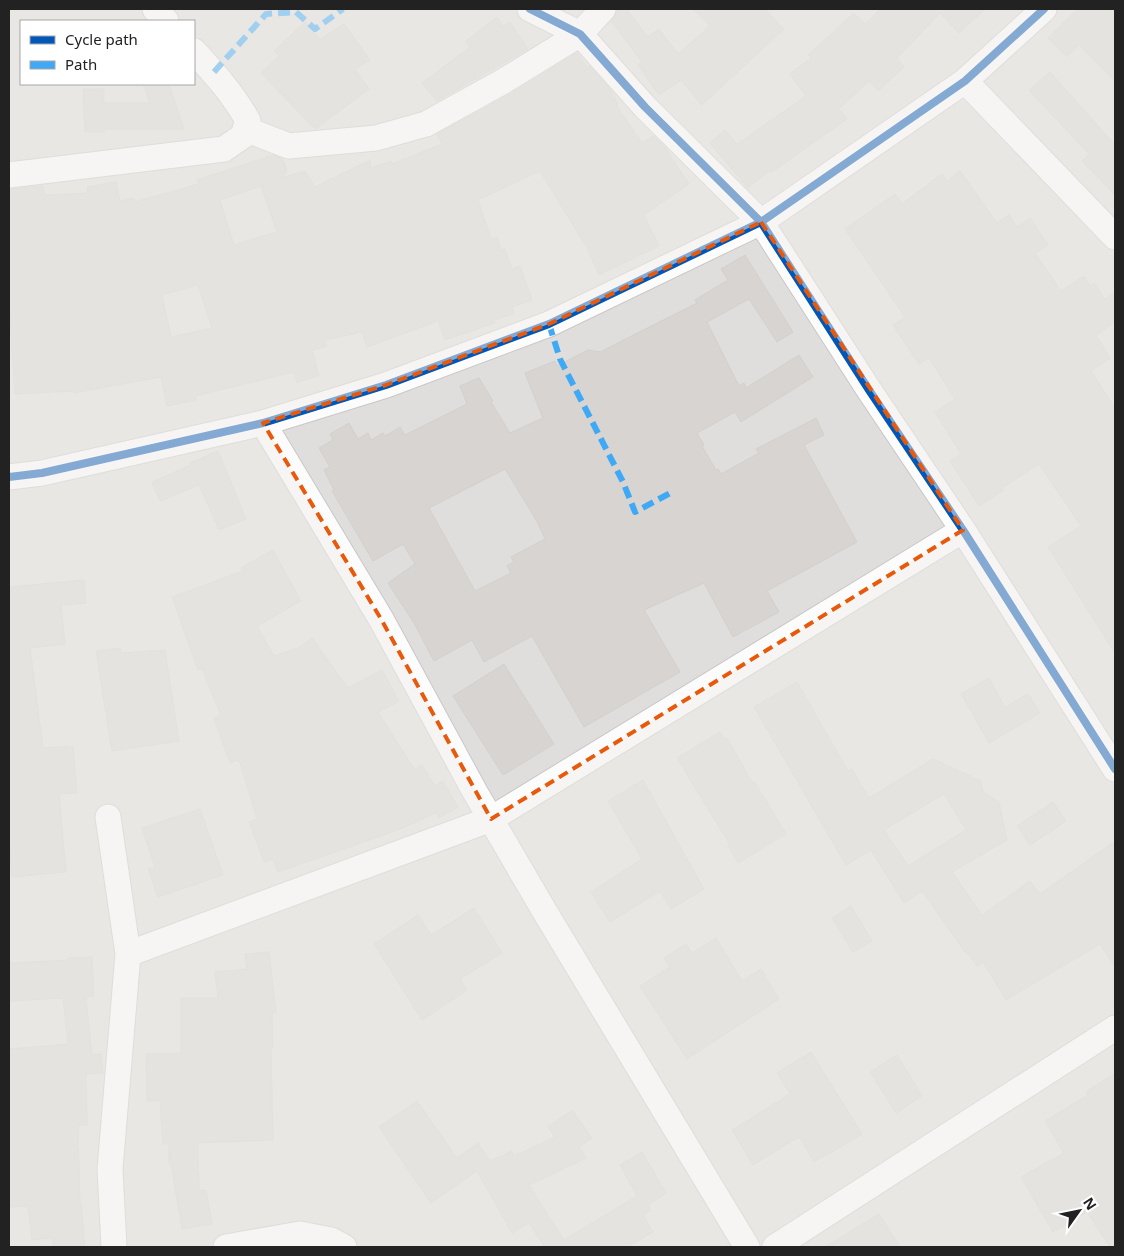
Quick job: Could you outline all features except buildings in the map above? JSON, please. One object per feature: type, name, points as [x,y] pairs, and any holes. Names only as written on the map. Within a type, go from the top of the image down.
[{"type":"street","points":[[155,9],[165,20]]},
{"type":"street","points":[[530,9],[580,34],[645,107],[761,222],[869,390],[963,530],[1115,769]]},
{"type":"street","points":[[245,129],[289,146],[376,138],[426,124],[502,82],[580,34],[603,9]]},
{"type":"street","points":[[9,477],[42,473],[263,423],[386,385],[549,324],[761,222],[965,82],[1044,9]]},
{"type":"street","points":[[9,175],[224,149],[243,136],[248,121],[240,106],[214,72],[195,52]]},
{"type":"street","points":[[965,82],[1115,237]]},
{"type":"street","points":[[263,423],[381,619],[491,819],[545,912],[747,1247]]},
{"type":"street","points":[[128,954],[491,819],[963,530]]},
{"type":"street","points":[[108,817],[128,954],[110,1169],[114,1247]]},
{"type":"street","points":[[775,1247],[1115,1028]]},
{"type":"street","points":[[226,1247],[300,1234],[331,1240],[344,1247]]},
{"type":"highlighted area","points":[[761,222],[963,530],[491,819],[381,619],[263,423],[386,385],[549,324]]},
{"type":"shaded area","points":[[9,9],[1115,9],[1115,1247],[9,1247]]},
{"type":"marked path","points":[[214,72],[266,14],[296,12],[315,29],[343,9]]},
{"type":"marked path","points":[[549,324],[560,359],[623,482],[635,512],[672,492]]},
{"type":"cycle path","points":[[530,9],[580,34],[645,107],[761,222],[869,390],[963,530],[1115,769]]},
{"type":"cycle path","points":[[9,477],[42,473],[263,423],[386,385],[549,324],[761,222],[965,81],[1044,9]]}]
